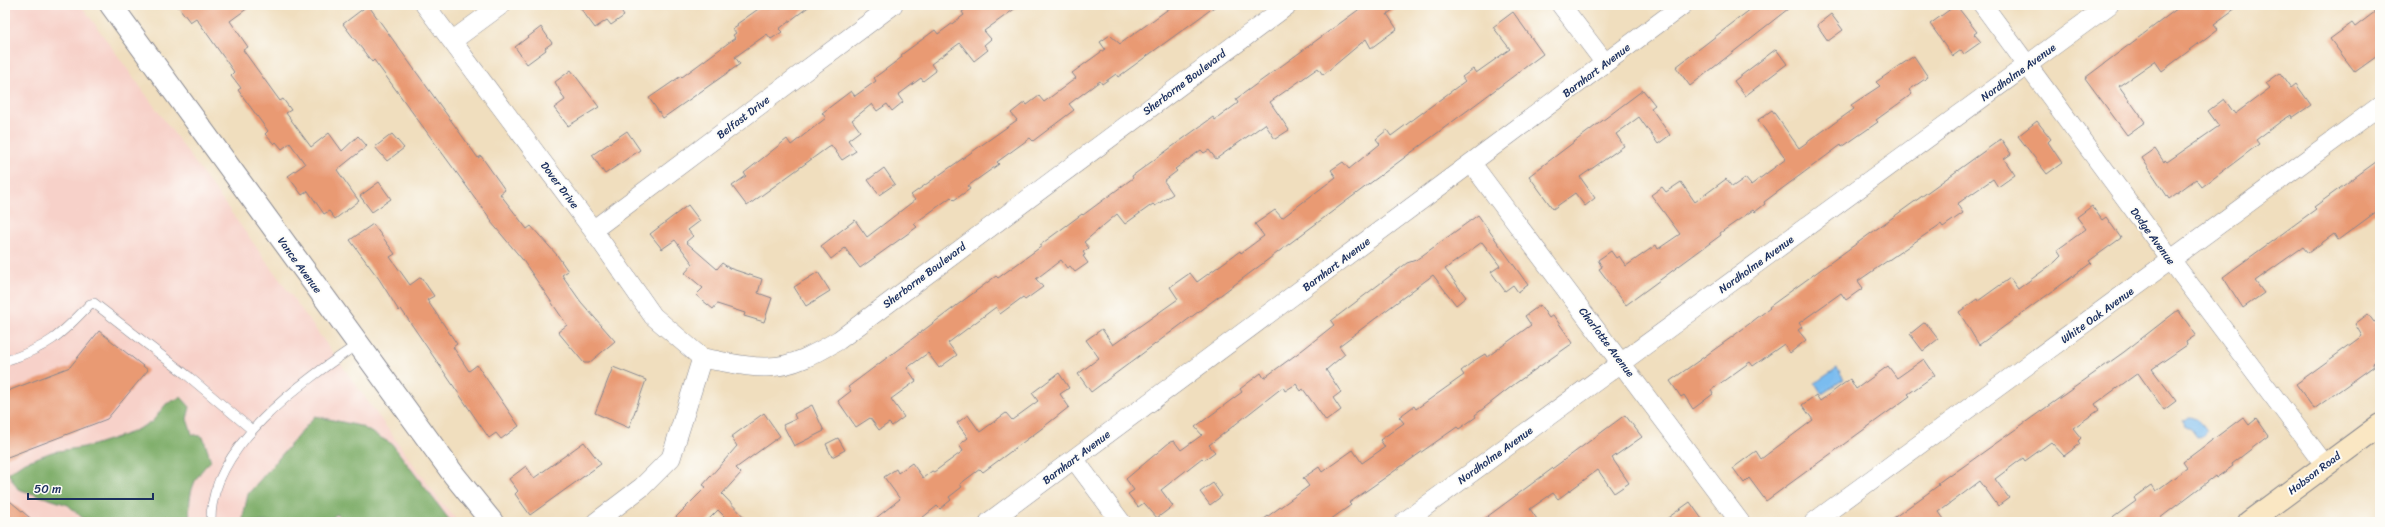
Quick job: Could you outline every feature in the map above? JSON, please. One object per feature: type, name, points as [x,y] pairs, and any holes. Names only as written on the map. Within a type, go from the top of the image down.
[{"type":"main road","name":"Hobson Road","points":[[2249,522],[2380,425]]},
{"type":"street","name":"Vance Avenue","points":[[111,5],[454,475],[492,522]]},
{"type":"street","name":"Dover Drive","points":[[425,5],[593,230],[653,316],[702,358]]},
{"type":"street","points":[[452,42],[501,5]]},
{"type":"street","name":"Belfast Drive","points":[[593,230],[893,5]]},
{"type":"street","name":"Sherborne Boulevard","points":[[702,358],[767,367],[794,362],[815,354],[839,340],[1288,5]]},
{"type":"street","points":[[1561,5],[1605,62]]},
{"type":"street","name":"Barnhart Avenue","points":[[989,522],[1472,164],[1605,62],[1683,5]]},
{"type":"street","name":"Dodge Avenue","points":[[1983,5],[2171,260],[2325,465]]},
{"type":"street","name":"Nordholme Avenue","points":[[1404,522],[2109,5]]},
{"type":"street","name":"White Oak Avenue","points":[[1814,522],[2380,106]]},
{"type":"street","name":"Charlotte Avenue","points":[[1472,164],[1740,522]]},
{"type":"street","points":[[596,522],[642,487],[671,458],[702,358]]},
{"type":"street","points":[[1074,459],[1121,522]]},
{"type":"lane","points":[[5,361],[30,353],[46,345],[66,329],[90,304],[94,303],[188,376],[252,430]]},
{"type":"lane","points":[[210,522],[214,492],[220,476],[252,430],[324,367],[358,344]]},
{"type":"shaded area","points":[[5,5],[81,5],[440,501],[459,522],[5,522]]},
{"type":"green space","points":[[181,397],[190,407],[187,419],[192,434],[203,437],[211,461],[199,474],[192,488],[190,496],[190,522],[87,522],[68,505],[18,489],[8,473],[23,463],[52,452],[90,446],[130,433],[152,422],[166,404]]},
{"type":"green space","points":[[315,416],[360,426],[392,444],[451,522],[345,522],[337,514],[327,522],[244,522],[243,517],[248,494]]},
{"type":"water","points":[[1837,368],[1844,379],[1822,394],[1815,383]]},
{"type":"water","points":[[2188,417],[2198,421],[2203,426],[2206,431],[2203,436],[2196,437],[2190,429],[2185,427],[2183,421]]},
{"type":"building","points":[[177,5],[252,5],[230,21],[248,47],[243,50],[280,101],[283,99],[291,110],[286,113],[311,147],[329,133],[342,151],[358,136],[367,146],[337,170],[359,201],[335,219],[329,211],[324,214],[308,191],[302,195],[288,176],[305,164],[290,143],[282,149],[276,142],[274,144],[265,134],[268,131],[238,90],[241,88],[231,75],[234,72],[196,18],[190,22]]},
{"type":"building","points":[[368,5],[478,158],[481,156],[505,190],[500,194],[527,229],[531,226],[557,255],[568,271],[562,275],[581,302],[615,341],[589,363],[584,363],[558,332],[567,325],[522,259],[491,222],[492,221],[374,60],[372,62],[343,24]]},
{"type":"building","points":[[578,5],[627,5],[620,10],[624,16],[611,25],[607,20],[595,28]]},
{"type":"building","points":[[764,5],[811,5],[779,29],[782,32],[771,39],[767,34],[735,57],[740,64],[663,118],[649,98],[681,76],[682,77],[735,38],[733,35],[736,33],[733,29],[738,26],[737,24]]},
{"type":"building","points":[[971,5],[1020,5],[984,31],[991,39],[984,45],[988,50],[974,61],[960,43],[931,64],[936,71],[923,81],[921,78],[898,95],[903,102],[892,111],[887,104],[877,111],[872,104],[852,120],[860,131],[848,140],[856,151],[842,160],[831,145],[747,206],[732,186],[746,176],[744,173],[787,139],[791,145],[826,118],[822,113],[851,91],[855,96],[876,81],[874,78],[902,57],[901,55],[935,30],[938,34],[964,15],[962,12]]},
{"type":"building","points":[[1174,5],[1217,5],[1118,77],[1116,74],[1102,84],[1100,81],[1069,104],[1074,110],[1033,141],[1030,138],[997,162],[999,164],[968,186],[970,189],[954,200],[951,197],[914,224],[917,227],[860,268],[845,248],[831,259],[821,246],[855,220],[867,237],[915,200],[911,195],[1017,120],[1011,113],[1025,102],[1027,105],[1039,96],[1044,102],[1076,78],[1072,73],[1105,49],[1100,42],[1110,35],[1120,44]]},
{"type":"building","points":[[1365,5],[1400,5],[1387,14],[1397,29],[1371,48],[1366,39],[1323,75],[1318,68],[1270,102],[1289,130],[1275,139],[1265,124],[1216,159],[1209,150],[1204,153],[1201,150],[1175,169],[1177,171],[1164,181],[1173,194],[1155,206],[1153,204],[1125,224],[1117,214],[1084,242],[1089,248],[1083,252],[1085,255],[1083,256],[1088,263],[1075,272],[1070,266],[1067,268],[1061,260],[1036,279],[1043,287],[1025,300],[1023,297],[1000,314],[996,307],[948,343],[957,355],[939,368],[928,353],[907,368],[916,381],[891,399],[904,417],[892,426],[889,423],[879,430],[870,418],[856,427],[838,401],[851,391],[848,387],[996,276],[998,278],[1042,246],[1040,245],[1082,214],[1083,215],[1133,178],[1132,176],[1213,117],[1215,120],[1238,103],[1236,99]]},
{"type":"building","points":[[1756,5],[1793,5],[1690,86],[1676,67]]},
{"type":"building","points":[[1956,5],[1977,32],[1974,34],[1981,42],[1964,54],[1961,50],[1953,56],[1930,24]]},
{"type":"building","points":[[2182,5],[2240,5],[2214,24],[2218,29],[2162,71],[2155,61],[2119,86],[2145,122],[2127,135],[2085,78]]},
{"type":"building","points":[[2380,8],[2380,54],[2355,72],[2330,39],[2352,23],[2355,27]]},
{"type":"building","points":[[1513,12],[1543,54],[1091,392],[1078,374],[1099,358],[1086,340],[1102,329],[1113,345],[1178,299],[1170,287],[1190,273],[1197,282],[1240,251],[1241,253],[1264,236],[1255,224],[1275,210],[1282,218],[1336,177],[1331,170],[1343,162],[1349,169],[1380,144],[1376,139],[1387,130],[1391,136],[1465,81],[1462,77],[1473,69],[1476,73],[1510,49],[1493,27]]},
{"type":"building","points":[[1831,14],[1843,30],[1828,41],[1817,25]]},
{"type":"building","points":[[541,27],[552,43],[545,48],[546,50],[527,64],[515,47]]},
{"type":"building","points":[[1776,49],[1787,64],[1745,96],[1734,81]]},
{"type":"building","points":[[1914,56],[1928,77],[1909,90],[1912,94],[1876,120],[1878,122],[1842,147],[1841,145],[1764,202],[1765,204],[1755,212],[1753,210],[1720,233],[1721,235],[1626,305],[1599,269],[1602,267],[1598,260],[1611,251],[1616,258],[1619,256],[1626,266],[1656,245],[1658,249],[1680,234],[1651,195],[1662,187],[1666,192],[1681,182],[1695,202],[1726,179],[1732,187],[1745,178],[1751,185],[1786,159],[1758,120],[1772,110],[1799,148],[1854,109],[1851,105],[1880,86],[1876,82]]},
{"type":"building","points":[[571,70],[599,107],[568,126],[554,108],[565,100],[555,82]]},
{"type":"building","points":[[2280,73],[2291,88],[2296,84],[2311,105],[2292,118],[2291,115],[2280,122],[2256,140],[2259,144],[2202,187],[2196,179],[2169,199],[2142,158],[2155,149],[2164,162],[2165,160],[2167,162],[2219,126],[2208,111],[2224,99],[2235,114],[2270,88],[2266,83]]},
{"type":"building","points":[[1643,90],[1655,105],[1651,108],[1670,135],[1658,144],[1639,117],[1616,134],[1624,146],[1580,177],[1595,198],[1585,206],[1575,193],[1553,209],[1529,176]]},
{"type":"building","points":[[2037,121],[2051,139],[2048,142],[2062,163],[2047,174],[2018,136]]},
{"type":"building","points":[[627,131],[640,150],[605,174],[592,155]]},
{"type":"building","points":[[392,134],[404,148],[387,161],[375,147]]},
{"type":"building","points":[[2001,139],[2011,154],[2004,159],[2015,175],[1998,187],[1993,179],[1957,204],[1963,213],[1943,227],[1941,224],[1858,281],[1863,288],[1846,300],[1841,293],[1799,323],[1802,327],[1798,330],[1806,340],[1790,353],[1784,344],[1753,366],[1750,362],[1711,390],[1713,394],[1693,409],[1684,395],[1681,397],[1670,381],[1732,337],[1770,308],[1769,307]]},
{"type":"building","points":[[2380,159],[2380,209],[2338,240],[2334,234],[2308,253],[2303,247],[2255,281],[2264,293],[2243,308],[2223,277],[2316,209],[2314,207]]},
{"type":"building","points":[[884,168],[895,184],[879,195],[868,180]]},
{"type":"building","points":[[379,182],[391,199],[372,212],[360,196]]},
{"type":"building","points":[[688,205],[700,221],[688,230],[693,236],[686,242],[717,269],[722,263],[729,268],[762,279],[758,293],[772,298],[764,322],[744,316],[745,313],[717,304],[713,309],[696,295],[703,288],[685,273],[693,264],[675,240],[662,249],[650,234]]},
{"type":"building","points":[[2092,206],[2102,220],[2106,217],[2121,238],[2089,261],[2091,263],[1979,345],[1959,312],[1977,299],[1978,301],[2010,278],[2018,289],[2055,262],[2061,256],[2057,250],[2086,229],[2077,217]]},
{"type":"building","points":[[1478,215],[1528,285],[1518,292],[1513,285],[1505,291],[1491,272],[1500,266],[1482,242],[1445,269],[1466,297],[1456,305],[1433,275],[1339,346],[1345,354],[1326,370],[1341,392],[1333,398],[1341,410],[1326,421],[1303,389],[1301,391],[1296,384],[1285,391],[1283,387],[1209,445],[1215,452],[1204,460],[1202,458],[1161,490],[1173,506],[1157,518],[1144,503],[1138,507],[1128,494],[1134,490],[1126,479],[1170,442],[1174,441],[1181,450],[1202,435],[1195,427],[1242,392],[1240,389],[1261,373],[1264,378],[1301,351],[1334,325],[1331,321],[1407,263],[1416,260]]},
{"type":"building","points":[[373,224],[395,254],[390,257],[410,285],[421,277],[434,296],[427,300],[457,344],[453,347],[469,371],[477,365],[519,426],[501,439],[496,433],[489,438],[401,309],[399,311],[379,279],[350,240]]},
{"type":"building","points":[[818,272],[830,291],[806,306],[794,287]]},
{"type":"building","points":[[1540,305],[1549,318],[1553,315],[1573,343],[1516,383],[1475,415],[1476,417],[1459,429],[1457,427],[1349,503],[1351,505],[1327,522],[1260,522],[1309,486],[1303,478],[1319,467],[1322,472],[1353,450],[1362,463],[1385,447],[1380,440],[1404,423],[1399,417],[1414,406],[1416,409],[1464,375],[1461,371],[1475,360],[1485,354],[1487,357],[1531,325],[1525,316]]},
{"type":"building","points":[[2178,310],[2196,335],[2186,342],[2187,345],[2152,369],[2176,401],[2164,410],[2138,373],[2095,404],[2099,410],[2073,428],[2081,438],[2078,441],[2080,444],[2064,456],[2051,442],[2025,461],[2023,458],[1995,479],[2009,498],[1998,506],[1980,481],[1939,512],[1946,522],[1888,522],[1939,485],[1938,483],[1949,475],[1950,476],[2124,352]]},
{"type":"building","points":[[2368,314],[2374,322],[2380,319],[2380,357],[2372,363],[2374,366],[2314,409],[2296,384],[2362,336],[2355,324]]},
{"type":"building","points":[[1925,322],[1938,339],[1923,351],[1910,334]]},
{"type":"building","points":[[99,331],[148,370],[107,419],[5,458],[5,392],[70,367]]},
{"type":"building","points":[[1924,359],[1935,375],[1908,394],[1910,396],[1766,501],[1749,478],[1744,483],[1733,468],[1756,451],[1761,459],[1813,420],[1802,405],[1816,395],[1820,401],[1850,379],[1856,389],[1888,366],[1897,378]]},
{"type":"building","points":[[613,367],[646,380],[629,428],[595,413]]},
{"type":"building","points":[[1059,373],[1069,388],[1060,394],[1069,407],[983,472],[980,469],[960,484],[962,487],[949,497],[951,500],[940,509],[937,506],[917,522],[871,522],[900,499],[884,477],[896,469],[898,473],[912,463],[923,478],[932,471],[934,472],[963,451],[959,445],[968,438],[957,423],[968,415],[980,432],[1006,413],[1012,420],[1038,401],[1032,393]]},
{"type":"building","points":[[812,405],[824,431],[794,446],[783,425],[796,419],[794,414]]},
{"type":"building","points":[[764,413],[780,436],[736,468],[741,473],[722,494],[749,522],[730,522],[718,510],[706,522],[671,522],[706,487],[703,485],[737,446],[731,437]]},
{"type":"building","points":[[1625,415],[1642,437],[1612,458],[1629,483],[1614,493],[1598,470],[1558,499],[1553,493],[1530,509],[1539,522],[1480,522]]},
{"type":"building","points":[[2243,417],[2249,425],[2256,419],[2268,436],[2232,464],[2233,466],[2216,478],[2215,476],[2155,522],[2107,522],[2136,501],[2134,498],[2152,485],[2156,491],[2187,468],[2183,462]]},
{"type":"building","points":[[838,438],[845,450],[832,457],[826,444]]},
{"type":"building","points":[[584,442],[601,464],[530,515],[515,494],[518,491],[509,479],[526,466],[534,478]]},
{"type":"building","points":[[1213,483],[1222,496],[1210,505],[1200,492]]},
{"type":"building","points":[[5,497],[35,522],[5,522]]},
{"type":"building","points":[[1690,502],[1704,522],[1662,522]]}]
